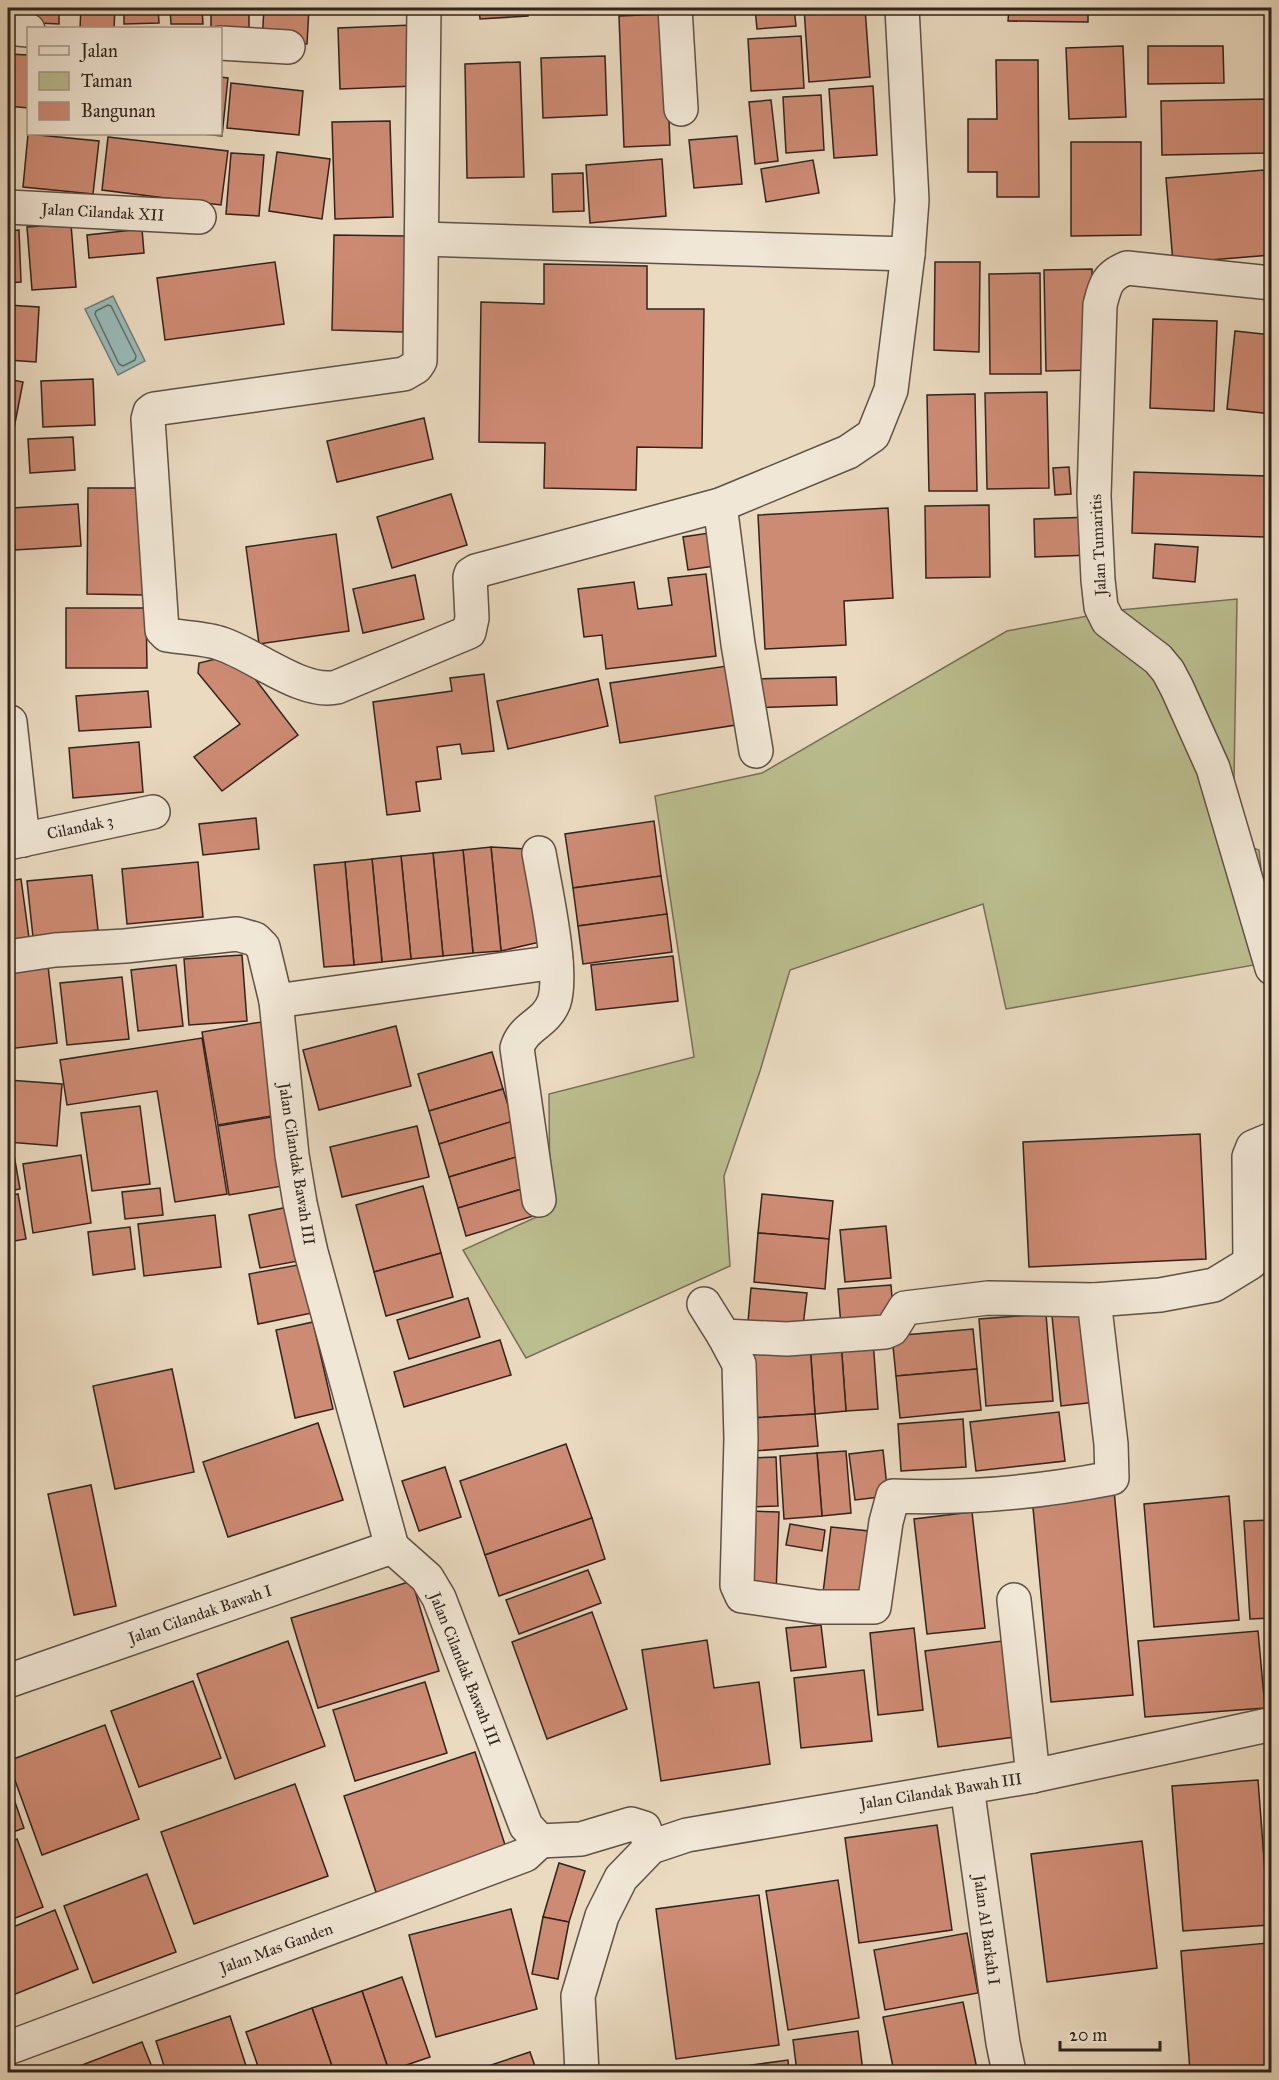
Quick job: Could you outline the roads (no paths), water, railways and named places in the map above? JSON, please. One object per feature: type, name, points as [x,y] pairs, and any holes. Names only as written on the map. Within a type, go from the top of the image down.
[{"type":"street","points":[[424,8],[420,361],[416,368],[411,371],[154,409],[150,412],[148,419],[160,624],[164,633],[221,644],[307,685],[330,689],[469,632],[472,618],[470,577],[476,571],[720,505],[848,452],[873,435],[891,390],[908,254],[912,200],[902,8]]},
{"type":"street","points":[[675,8],[681,109]]},
{"type":"street","points":[[8,28],[27,30]]},
{"type":"street","points":[[222,43],[288,47]]},
{"type":"street","name":"Jalan Cilandak XII","points":[[8,207],[200,216]]},
{"type":"street","points":[[422,238],[908,254]]},
{"type":"street","name":"Jalan Tumaritis","points":[[1272,283],[1127,268],[1114,273],[1105,286],[1100,305],[1094,496],[1100,594],[1108,621],[1158,660],[1168,671],[1177,688],[1212,768],[1272,968]]},
{"type":"street","points":[[720,505],[738,644],[756,751]]},
{"type":"street","points":[[10,722],[15,841]]},
{"type":"street","name":"Cilandak 3","points":[[15,841],[153,812]]},
{"type":"street","points":[[539,854],[556,962],[556,990],[548,1014],[520,1036],[517,1048],[539,1200]]},
{"type":"street","name":"Jalan Cilandak Bawah III","points":[[8,957],[55,950],[125,946],[237,934],[255,939],[263,947],[276,1001],[292,1155],[310,1252],[392,1546],[427,1578],[439,1598],[526,1826],[540,1841]]},
{"type":"street","points":[[276,1001],[556,962]]},
{"type":"street","points":[[724,1336],[787,1339],[885,1332],[892,1329],[905,1308],[988,1298],[1094,1300],[1160,1295],[1214,1285],[1250,1263],[1249,1157],[1253,1147],[1272,1139]]},
{"type":"street","points":[[704,1304],[739,1364],[741,1439],[737,1585],[742,1596],[818,1607],[874,1607],[886,1522],[893,1496],[935,1498],[1004,1494],[1069,1487],[1112,1478],[1111,1444],[1094,1300]]},
{"type":"street","name":"Jalan Cilandak Bawah I","points":[[8,1681],[392,1546]]},
{"type":"street","points":[[1014,1600],[1033,1776]]},
{"type":"street","name":"Jalan Cilandak Bawah III","points":[[651,1847],[687,1834],[1033,1776],[1272,1724]]},
{"type":"street","name":"Jalan Al Barkah I","points":[[967,1787],[1009,2073]]},
{"type":"street","points":[[540,1841],[581,1839],[631,1824],[644,1828],[651,1847],[621,1878],[602,1916],[588,1960],[578,1996],[582,2073]]},
{"type":"street","name":"Jalan Mas Ganden","points":[[8,2048],[525,1855],[540,1841]]},
{"type":"water","points":[[113,296],[145,361],[118,375],[85,309]]}]
